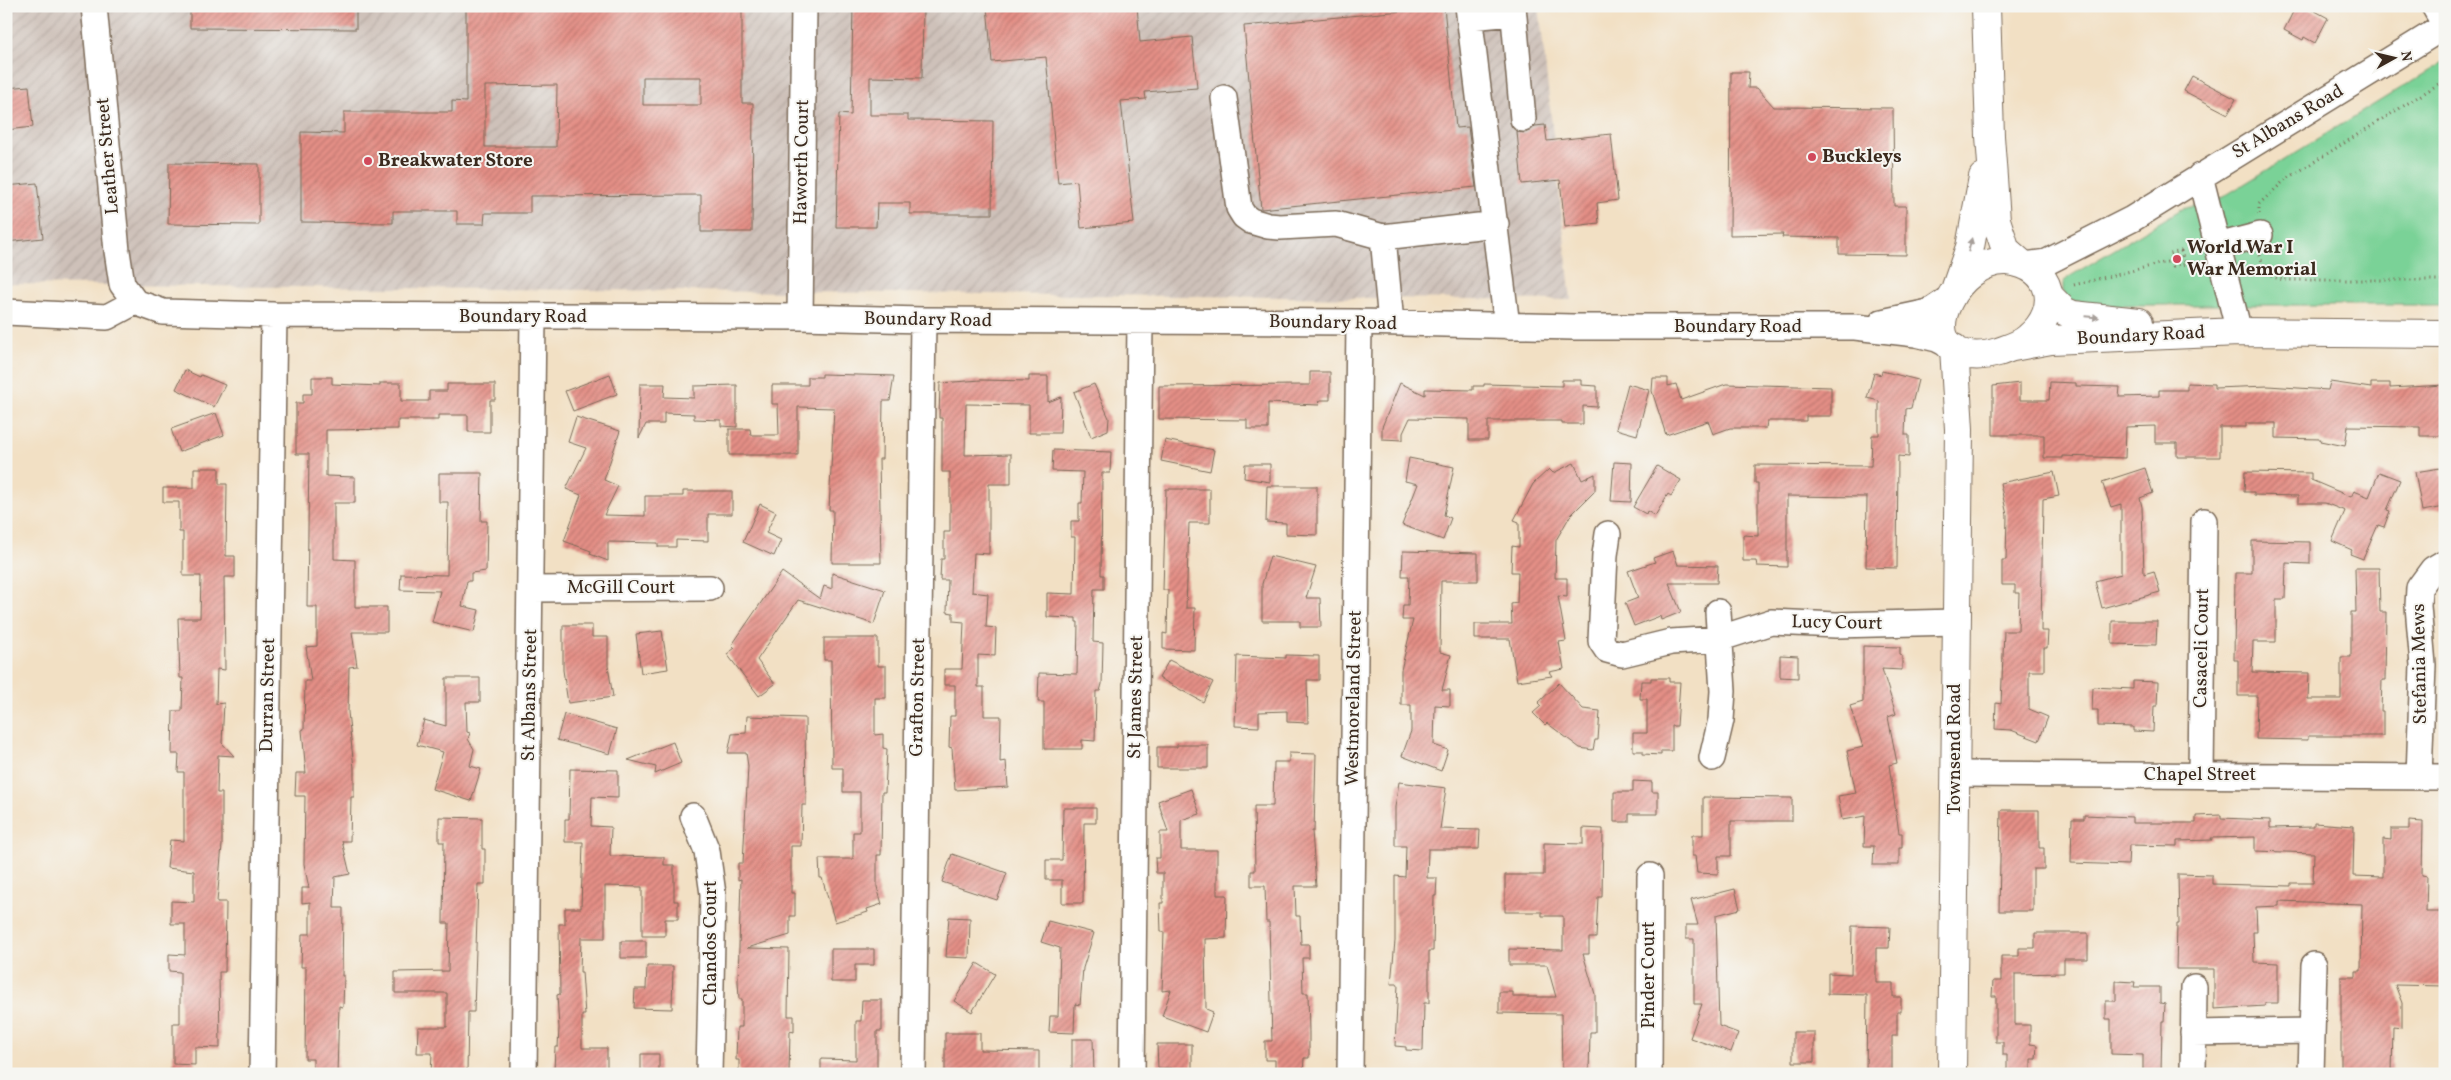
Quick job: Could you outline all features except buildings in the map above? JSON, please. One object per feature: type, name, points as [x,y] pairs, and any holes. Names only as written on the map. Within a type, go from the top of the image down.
[{"type":"main road","points":[[1986,6],[1990,136],[1998,231],[2006,250],[2038,273],[2046,284],[2057,292],[2039,328],[2028,339],[2007,349],[1972,355],[1962,354],[1952,347],[1946,338],[1942,324],[1944,311],[1963,271],[1973,234],[1990,136]]},
{"type":"main road","points":[[1952,294],[1967,276],[1985,266],[2005,261],[2023,264]]},
{"type":"main road","name":"Boundary Road","points":[[2057,292],[2064,311],[2076,316],[2239,332]]},
{"type":"main road","name":"Boundary Road","points":[[2007,349],[2052,340],[2239,332],[2445,334]]},
{"type":"main road","name":"Townsend Road","points":[[1952,347],[1959,424],[1952,1074]]},
{"type":"main road","name":"Townsend Road","points":[[1959,424],[1962,405],[1976,371],[1983,362],[2007,349]]},
{"type":"street","name":"Leather Street","points":[[94,6],[117,251],[122,284],[135,302]]},
{"type":"street","name":"Haworth Court","points":[[800,317],[804,6]]},
{"type":"street","points":[[2434,6],[2445,26]]},
{"type":"street","points":[[1507,326],[1469,12],[1513,10],[1523,119]]},
{"type":"street","name":"St Albans Road","points":[[2023,264],[2047,262],[2132,219],[2445,26]]},
{"type":"street","points":[[1224,98],[1239,208],[1251,222],[1280,228],[1336,224],[1383,237],[1496,224]]},
{"type":"street","points":[[2200,176],[2239,332]]},
{"type":"street","name":"St Albans Road","points":[[2057,292],[2058,277],[2132,219]]},
{"type":"street","points":[[2217,246],[2260,234]]},
{"type":"street","points":[[1383,237],[1392,323]]},
{"type":"street","name":"Boundary Road","points":[[1855,326],[1919,315],[1937,308],[1952,294]]},
{"type":"street","points":[[6,312],[107,317],[135,302]]},
{"type":"street","name":"Boundary Road","points":[[135,302],[163,312],[274,316],[800,317],[922,320],[1359,322],[1507,326],[1855,326],[1916,334],[1934,338],[1952,347]]},
{"type":"street","name":"Durran Street","points":[[262,1074],[274,316]]},
{"type":"street","name":"St Albans Street","points":[[524,1074],[533,317]]},
{"type":"street","name":"Grafton Street","points":[[913,1074],[922,320]]},
{"type":"street","name":"St James Street","points":[[1132,1074],[1140,321]]},
{"type":"street","name":"Westmoreland Street","points":[[1350,1074],[1359,322]]},
{"type":"street","name":"Casaceli Court","points":[[2200,775],[2204,520]]},
{"type":"street","name":"Lucy Court","points":[[1608,534],[1605,555],[1601,641],[1605,649],[1622,654],[1671,642],[1721,638],[1771,622],[1836,625],[1956,622]]},
{"type":"street","name":"Stefania Mews","points":[[2419,777],[2422,665],[2418,606],[2420,588],[2433,569],[2445,562]]},
{"type":"street","name":"McGill Court","points":[[531,588],[710,588]]},
{"type":"street","points":[[1712,758],[1721,720],[1723,691],[1720,668],[1721,638],[1718,612]]},
{"type":"street","name":"Chapel Street","points":[[1956,774],[2445,777]]},
{"type":"street","name":"Chandos Court","points":[[693,816],[708,851],[713,894],[709,1074]]},
{"type":"street","name":"Pinder Court","points":[[1649,1074],[1650,876]]},
{"type":"street","points":[[2311,1074],[2314,965]]},
{"type":"street","points":[[2193,1074],[2194,988]]},
{"type":"street","points":[[2193,1033],[2312,1031]]},
{"type":"path","points":[[2445,80],[2286,180],[2259,204],[2262,266],[2268,275],[2278,279],[2445,280]]},
{"type":"path","points":[[2181,251],[2184,264],[2173,267],[2171,261],[2170,254],[2181,251]]},
{"type":"path","points":[[2057,292],[2171,261]]},
{"type":"shaded area","points":[[6,6],[1539,6],[1571,300],[6,284]]},
{"type":"green space","points":[[2445,61],[2445,305],[2101,305],[2070,300],[2063,291],[2063,283],[2067,278],[2180,210],[2223,197]]},
{"type":"place","name":"Buckleys","points":[[1812,157]]},
{"type":"place","name":"Breakwater Store","points":[[368,161]]},
{"type":"place","name":"World War I War Memorial","points":[[2177,259]]}]
